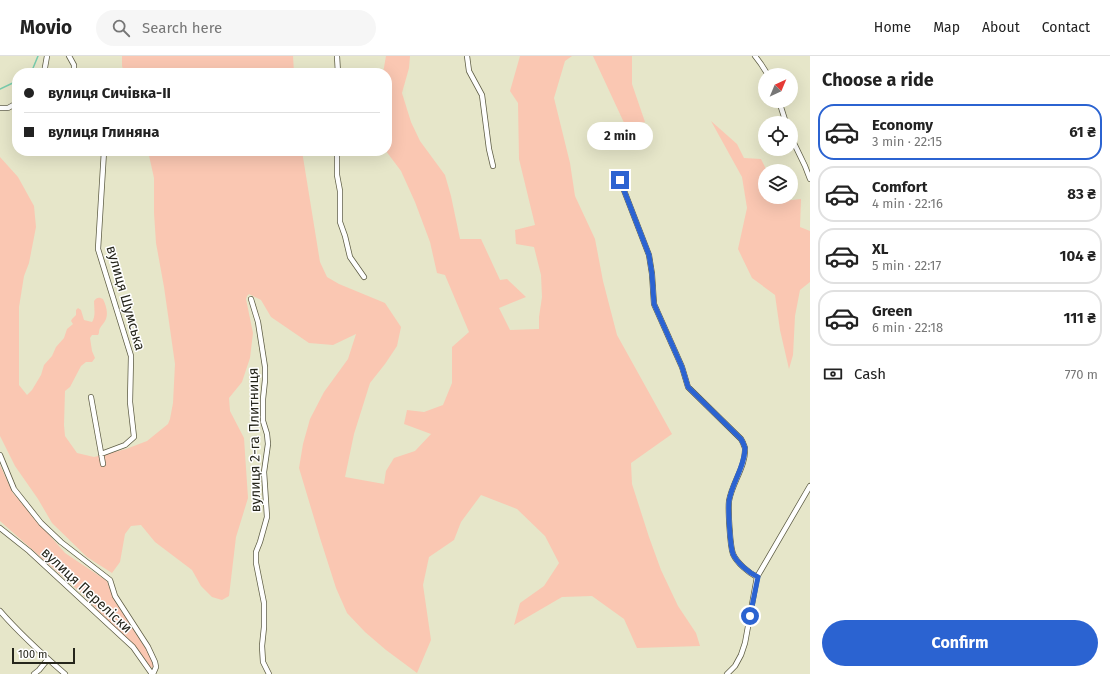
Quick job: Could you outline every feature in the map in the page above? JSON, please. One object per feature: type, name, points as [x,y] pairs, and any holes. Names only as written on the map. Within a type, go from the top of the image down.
[{"type":"street","points":[[45,68],[47,56]]},
{"type":"street","points":[[69,56],[74,68]]},
{"type":"street","points":[[337,56],[338,68]]},
{"type":"street","points":[[467,56],[469,71],[482,95],[489,149],[493,166]]},
{"type":"street","points":[[755,56],[764,68]]},
{"type":"street","points":[[0,108],[8,108],[12,106]]},
{"type":"street","points":[[798,152],[810,179]]},
{"type":"street","name":"вулиця Шумська","points":[[101,454],[125,445],[134,437],[130,402],[131,356],[98,249],[104,156]]},
{"type":"street","points":[[338,156],[337,175],[340,191],[340,222],[350,257],[364,277]]},
{"type":"street","points":[[620,180],[649,255],[654,304],[682,367],[688,387],[741,439],[745,446],[743,461],[729,501],[731,543],[733,553],[737,560],[752,575],[758,577]]},
{"type":"street","name":"вулиця 2-га Плитниця","points":[[251,299],[258,322],[265,367],[263,421],[268,444],[264,472],[267,517],[256,552],[256,563],[264,603],[262,646],[263,662],[268,674]]},
{"type":"street","points":[[91,397],[103,464]]},
{"type":"street","points":[[0,455],[14,489],[41,522],[62,542],[110,580],[115,596],[148,647],[155,662],[156,667],[152,674]]},
{"type":"street","points":[[727,674],[735,666],[745,643],[758,577],[810,486]]},
{"type":"street","name":"вулиця Переліски","points":[[0,528],[29,551],[133,647],[152,674]]},
{"type":"street","points":[[0,611],[11,624],[65,674]]},
{"type":"street","points":[[34,674],[48,659]]},
{"type":"shaded area","points":[[122,56],[293,56],[294,68],[123,68]]},
{"type":"shaded area","points":[[386,56],[410,56],[409,68],[402,93],[411,122],[420,141],[445,175],[460,239],[481,239],[500,280],[507,279],[526,297],[499,308],[510,330],[539,329],[542,297],[541,275],[534,247],[516,244],[515,230],[535,225],[519,159],[518,103],[510,91],[520,56],[572,56],[565,61],[554,98],[570,163],[575,196],[595,239],[603,281],[617,335],[672,434],[631,463],[632,484],[661,570],[678,606],[696,633],[700,646],[637,648],[624,619],[592,596],[562,597],[514,625],[520,603],[544,586],[559,563],[545,536],[517,509],[481,495],[461,522],[454,540],[429,557],[423,585],[431,640],[417,673],[386,650],[365,632],[347,613],[336,588],[299,468],[303,444],[310,419],[324,392],[348,359],[356,334],[333,345],[309,343],[271,317],[261,300],[249,294],[246,299],[253,333],[250,358],[242,382],[229,398],[230,411],[244,438],[248,498],[236,537],[229,596],[222,600],[212,597],[201,586],[192,570],[155,542],[141,525],[131,526],[125,534],[120,562],[112,573],[87,557],[52,523],[38,499],[15,466],[0,436],[0,157],[18,177],[34,206],[36,227],[29,263],[24,276],[19,307],[19,385],[27,395],[32,390],[41,375],[44,365],[64,338],[67,329],[73,324],[71,321],[76,315],[76,310],[78,308],[81,310],[84,320],[92,322],[94,315],[94,301],[98,298],[103,299],[106,307],[106,318],[98,335],[92,335],[90,338],[92,351],[95,358],[92,362],[86,362],[81,366],[70,387],[65,391],[65,436],[77,453],[94,457],[126,449],[147,441],[168,424],[170,419],[173,403],[175,364],[156,243],[154,178],[149,156],[303,156],[320,262],[327,277],[339,284],[385,303],[401,327],[397,346],[370,383],[354,434],[345,477],[384,484],[386,471],[394,458],[415,451],[431,434],[404,424],[407,410],[424,412],[443,405],[452,383],[452,347],[469,332],[445,275],[437,273],[430,242],[415,202],[401,171],[390,156],[392,156],[392,68],[384,68]]},
{"type":"shaded area","points":[[593,56],[632,56],[632,84],[645,122],[626,127]]},
{"type":"shaded area","points":[[711,121],[737,144],[744,158],[761,159],[764,164],[758,164],[758,204],[798,204],[798,199],[801,199],[800,227],[810,231],[810,282],[800,290],[795,316],[793,355],[789,369],[780,330],[775,295],[752,278],[738,249],[747,208],[742,177]]},
{"type":"shaded area","points":[[0,465],[13,493],[65,553],[107,581],[114,599],[154,661],[154,668],[149,667],[136,649],[80,592],[0,521]]},
{"type":"waterway","points":[[33,68],[38,56]]},
{"type":"waterway","points":[[0,89],[12,83]]},
{"type":"route","points":[[620,180],[649,255],[654,304],[682,367],[688,387],[741,439],[745,446],[743,461],[729,501],[731,543],[733,553],[737,560],[752,575],[758,577],[750,616]]}]
